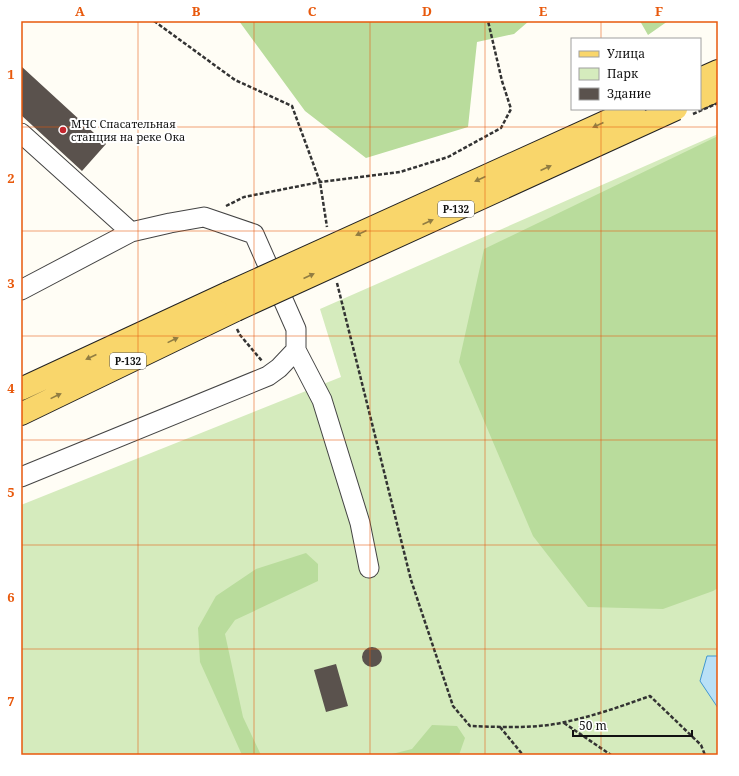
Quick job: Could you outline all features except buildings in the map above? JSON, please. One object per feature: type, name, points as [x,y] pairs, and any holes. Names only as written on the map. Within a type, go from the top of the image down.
[{"type":"main road","points":[[701,79],[718,71]]},
{"type":"main road","points":[[701,98],[718,90]]},
{"type":"main road","name":"Р-132","points":[[21,414],[632,110]]},
{"type":"main road","name":"Р-132","points":[[21,390],[233,309],[674,110]]},
{"type":"street","points":[[21,133],[131,232]]},
{"type":"street","points":[[21,290],[131,232],[204,217],[254,234],[296,329],[296,350],[322,400],[360,522],[369,568]]},
{"type":"street","points":[[21,477],[268,376],[279,368],[296,350]]},
{"type":"path","points":[[154,21],[235,80],[292,106],[320,182],[328,227]]},
{"type":"path","points":[[204,217],[244,197],[320,182],[400,172],[448,157],[501,128],[511,109],[502,81],[488,21]]},
{"type":"path","points":[[337,280],[411,580],[453,706],[470,726],[515,727],[564,722],[650,696],[701,745],[705,755]]},
{"type":"path","points":[[233,309],[240,335],[261,359],[268,376]]},
{"type":"path","points":[[564,722],[611,755]]},
{"type":"path","points":[[500,727],[523,755]]},
{"type":"green space","points":[[239,21],[529,21],[514,34],[477,42],[468,127],[366,158],[305,111]]},
{"type":"green space","points":[[640,21],[668,21],[648,35]]},
{"type":"green space","points":[[718,134],[718,656],[707,657],[700,681],[718,708],[718,755],[21,755],[21,505],[341,377],[320,309]]},
{"type":"green space","points":[[718,136],[718,588],[663,609],[588,607],[533,536],[459,362],[484,249]]},
{"type":"green space","points":[[306,553],[318,564],[318,581],[235,620],[225,634],[243,717],[261,755],[242,755],[200,662],[198,628],[216,596],[256,569]]},
{"type":"green space","points":[[432,725],[457,726],[465,738],[459,755],[388,755],[412,749]]},
{"type":"water","points":[[707,656],[718,656],[718,708],[700,681]]},
{"type":"place","name":"МЧС Спасательная станция на реке Ока","points":[[63,130]]}]
